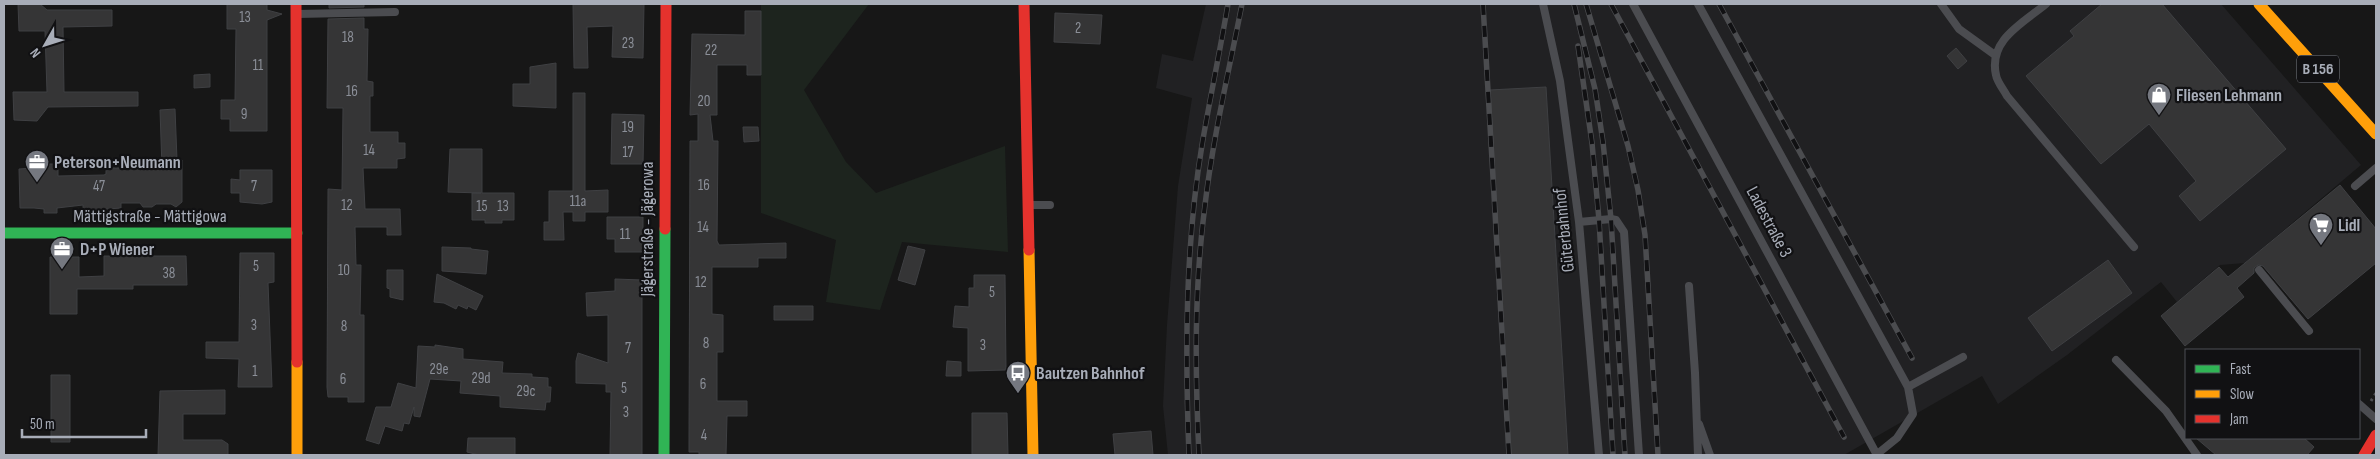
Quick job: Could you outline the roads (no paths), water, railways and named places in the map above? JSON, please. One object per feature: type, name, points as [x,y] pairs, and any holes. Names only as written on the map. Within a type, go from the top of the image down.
[{"type":"street","name":"Jägerstraße - Jägerowa","points":[[664,455],[666,4]]},
{"type":"street","points":[[1024,4],[1033,455]]},
{"type":"street","name":"B 156","points":[[2259,4],[2376,134]]},
{"type":"street","points":[[296,9],[297,455]]},
{"type":"street","name":"Mättigstraße - Mättigowa","points":[[4,233],[297,233]]},
{"type":"street","points":[[2364,455],[2376,435]]},
{"type":"lane","name":"Güterbahnhof","points":[[1543,4],[1560,82],[1579,222],[1599,455]]},
{"type":"lane","name":"Ladestraße 3","points":[[1634,4],[1877,455]]},
{"type":"lane","points":[[1698,4],[1908,387],[1913,414],[1897,438],[1877,455]]},
{"type":"lane","points":[[1941,4],[1959,29],[1995,54]]},
{"type":"lane","points":[[2046,4],[2000,42],[1995,54],[1996,76],[2007,96],[2134,246]]},
{"type":"lane","points":[[296,9],[395,12]]},
{"type":"lane","points":[[2355,186],[2376,168]]},
{"type":"lane","points":[[1028,205],[1050,205]]},
{"type":"lane","points":[[1579,222],[1616,220],[1624,232],[1639,455]]},
{"type":"lane","points":[[2259,270],[2309,331]]},
{"type":"lane","points":[[1689,286],[1698,455]]},
{"type":"lane","points":[[1908,387],[1963,357]]},
{"type":"lane","points":[[2116,360],[2166,411],[2185,438]]},
{"type":"lane","points":[[2360,405],[2376,419]]},
{"type":"lane","points":[[1697,419],[1710,455]]},
{"type":"lane","points":[[2186,439],[2197,455]]},
{"type":"railway","points":[[1189,455],[1187,339],[1192,222],[1202,145],[1228,4]]},
{"type":"railway","points":[[1199,455],[1196,330],[1201,236],[1212,154],[1242,4]]},
{"type":"railway","points":[[1483,4],[1509,455]]},
{"type":"railway","points":[[1574,4],[1595,89],[1603,142],[1611,219],[1625,455]]},
{"type":"railway","points":[[1586,4],[1628,146],[1638,190],[1645,235],[1658,455]]},
{"type":"railway","points":[[1611,4],[1844,437]]},
{"type":"railway","points":[[1719,4],[1912,358]]},
{"type":"railway","points":[[1578,46],[1592,143],[1599,220],[1613,455]]},
{"type":"place","name":"Fliesen Lehmann","points":[[2159,116]]},
{"type":"place","name":"Peterson+Neumann","points":[[37,183]]},
{"type":"place","name":"Lidl","points":[[2321,246]]},
{"type":"place","name":"D+P Wiener","points":[[62,270]]},
{"type":"place","name":"Bautzen Bahnhof","points":[[1018,394]]}]
